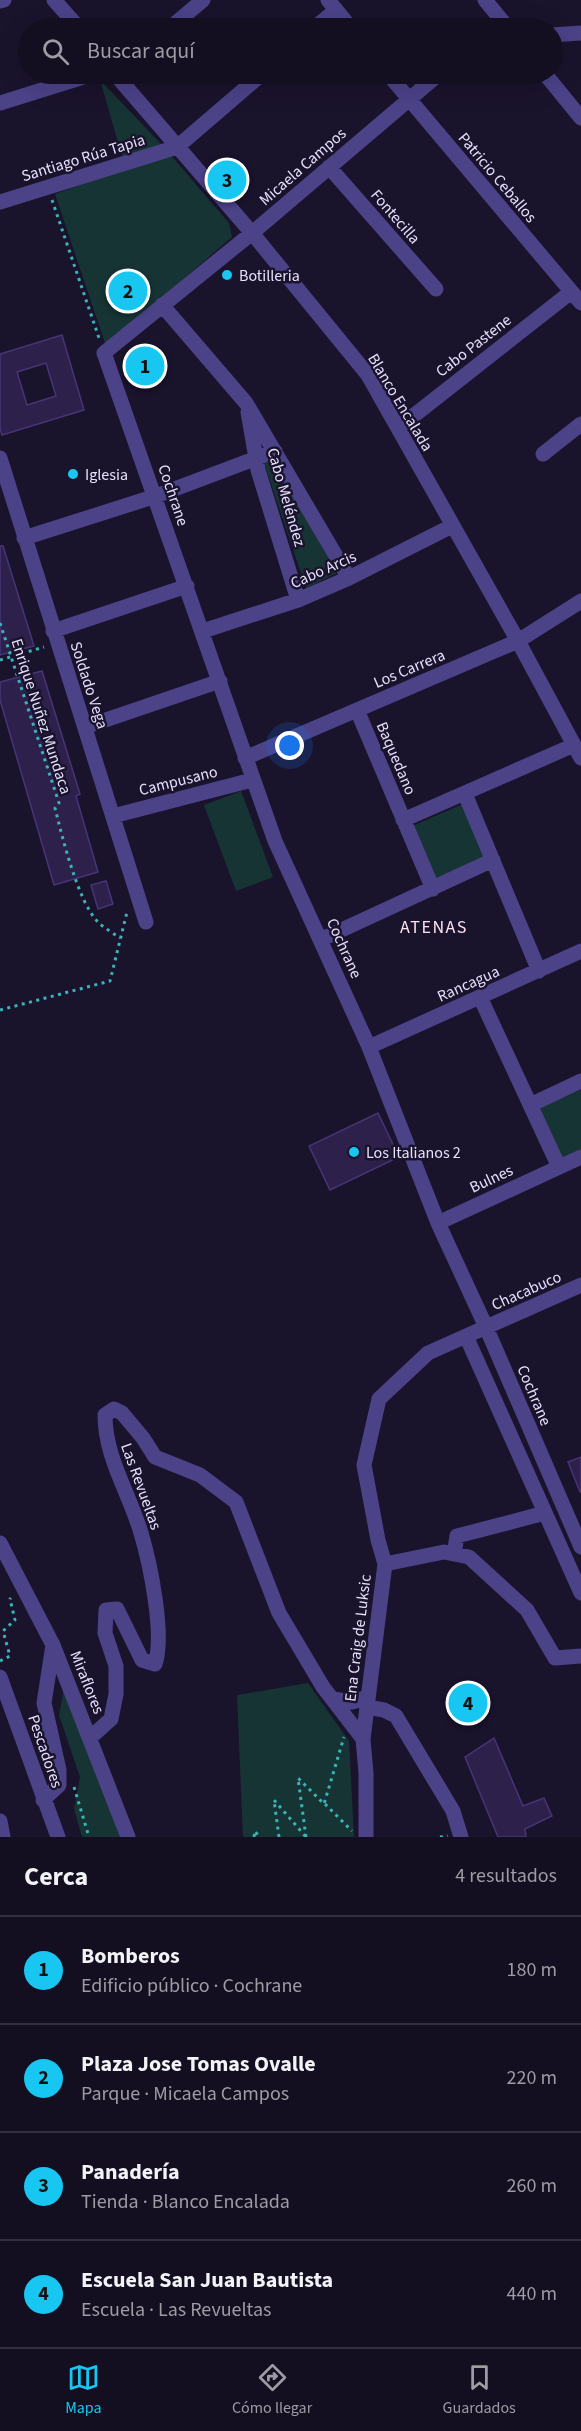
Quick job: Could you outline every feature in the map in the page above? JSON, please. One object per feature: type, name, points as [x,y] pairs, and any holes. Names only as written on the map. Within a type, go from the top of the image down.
[{"type":"street","points":[[0,1],[4,0]]},
{"type":"street","points":[[54,0],[70,18]]},
{"type":"street","points":[[182,18],[203,0]]},
{"type":"street","points":[[484,0],[496,18]]},
{"type":"street","points":[[322,18],[332,5],[343,18]]},
{"type":"street","points":[[563,34],[581,33]]},
{"type":"street","points":[[0,103],[61,84]]},
{"type":"street","name":"Blanco Encalada","points":[[124,84],[252,233],[368,375],[518,641],[577,751]]},
{"type":"street","points":[[177,147],[250,84]]},
{"type":"street","name":"Patricio Ceballos","points":[[396,84],[576,297]]},
{"type":"street","name":"Micaela Campos","points":[[104,353],[252,233],[426,84]]},
{"type":"street","points":[[553,84],[581,118]]},
{"type":"street","name":"Santiago Rúa Tapia","points":[[0,202],[177,147]]},
{"type":"street","name":"Fontecilla","points":[[329,167],[436,289]]},
{"type":"street","name":"Cabo Pastene","points":[[398,428],[576,297]]},
{"type":"street","name":"Cabo Meléndez","points":[[162,305],[246,403],[349,578]]},
{"type":"street","name":"Cochrane","points":[[104,353],[156,496],[275,842],[369,1047],[438,1223],[486,1327],[581,1547]]},
{"type":"street","name":"Cabo Meléndez","points":[[246,403],[256,459],[298,600]]},
{"type":"street","points":[[543,454],[581,424]]},
{"type":"street","points":[[24,538],[156,496],[275,451]]},
{"type":"street","name":"Soldado Vega","points":[[0,458],[146,922]]},
{"type":"street","name":"Cabo Arcis","points":[[203,631],[298,600],[349,578],[452,526]]},
{"type":"street","points":[[55,637],[187,586]]},
{"type":"street","name":"Los Carrera","points":[[245,758],[518,641],[581,601]]},
{"type":"street","points":[[85,727],[220,681]]},
{"type":"street","name":"Baquedano","points":[[357,710],[433,889]]},
{"type":"street","name":"Baquedano","points":[[403,820],[577,751]]},
{"type":"street","name":"Campusano","points":[[113,816],[252,780]]},
{"type":"street","points":[[465,794],[539,971]]},
{"type":"street","points":[[321,939],[493,860]]},
{"type":"street","name":"Rancagua","points":[[369,1047],[581,951]]},
{"type":"street","points":[[480,997],[559,1167]]},
{"type":"street","points":[[530,1105],[581,1081]]},
{"type":"street","name":"Bulnes","points":[[438,1223],[581,1157]]},
{"type":"street","name":"Chacabuco","points":[[486,1327],[581,1285]]},
{"type":"street","name":"Ena Craig de Luksic","points":[[366,1837],[366,1773],[363,1739],[384,1564],[364,1465],[379,1398],[428,1353],[486,1327]]},
{"type":"street","points":[[466,1336],[581,1593]]},
{"type":"street","name":"Las Revueltas","points":[[91,1737],[111,1719],[116,1694],[116,1666],[105,1633],[106,1610],[117,1609],[142,1660],[155,1664],[159,1653],[158,1617],[141,1532],[112,1462],[105,1434],[105,1415],[114,1409],[122,1413],[155,1456],[200,1475],[236,1502],[279,1613],[306,1661],[363,1739]]},
{"type":"street","points":[[454,1554],[457,1536],[545,1512]]},
{"type":"street","name":"Miraflores","points":[[1,1542],[53,1645],[91,1737],[128,1837]]},
{"type":"street","points":[[384,1564],[444,1552],[470,1557],[527,1610],[555,1658],[581,1656]]},
{"type":"street","points":[[43,1800],[59,1785],[59,1770],[44,1703],[53,1645]]},
{"type":"street","name":"Pescadores","points":[[0,1677],[58,1837]]},
{"type":"street","points":[[333,1700],[367,1702],[396,1716],[453,1811],[461,1837]]},
{"type":"street","points":[[0,1821],[3,1837]]},
{"type":"path","points":[[47,187],[104,353]]},
{"type":"path","name":"Enrique Nuñez Mundaca","points":[[0,623],[59,803],[55,808],[66,852],[89,909],[98,922],[120,938]]},
{"type":"path","points":[[0,660],[55,637]]},
{"type":"path","points":[[0,1010],[110,981],[134,884]]},
{"type":"path","points":[[0,1661],[10,1656],[3,1630],[15,1620],[10,1599],[24,1587]]},
{"type":"path","points":[[324,1804],[349,1721]]},
{"type":"path","points":[[306,1837],[298,1778],[357,1837]]},
{"type":"path","points":[[279,1837],[274,1800],[306,1837]]},
{"type":"path","points":[[254,1837],[255,1831],[259,1837]]},
{"type":"green space","points":[[101,84],[104,84],[162,145],[122,156]]},
{"type":"green space","points":[[169,153],[229,223],[232,237],[106,346],[55,194]]},
{"type":"green space","points":[[272,457],[337,573],[306,588],[264,463]]},
{"type":"green space","points":[[241,791],[273,877],[236,891],[204,805]]},
{"type":"green space","points":[[463,804],[486,858],[434,881],[410,827]]},
{"type":"green space","points":[[581,1090],[581,1150],[559,1160],[537,1109]]},
{"type":"green space","points":[[65,1682],[120,1837],[82,1837],[74,1809],[80,1777],[59,1715]]},
{"type":"green space","points":[[308,1683],[349,1741],[354,1837],[243,1837],[237,1695]]},
{"type":"building","points":[[62,335],[84,410],[2,435],[0,428],[0,354]],"holes":[[[46,363],[56,396],[27,405],[17,372]]]},
{"type":"building","points":[[0,546],[3,546],[34,646],[0,655]]},
{"type":"building","points":[[42,671],[80,794],[76,796],[98,872],[54,885],[0,700],[0,682]]},
{"type":"building","points":[[106,881],[113,904],[98,909],[91,885]]},
{"type":"building","name":"Los Italianos 2","points":[[378,1113],[399,1157],[330,1190],[309,1146]]},
{"type":"building","points":[[581,1457],[581,1492],[580,1492],[568,1462]]},
{"type":"building","points":[[494,1738],[523,1806],[544,1798],[552,1816],[525,1829],[526,1837],[498,1837],[465,1757]]},
{"type":"place","name":"Panadería","points":[[227,180]]},
{"type":"place","name":"Botilleria","points":[[227,275]]},
{"type":"place","name":"Plaza Jose Tomas Ovalle","points":[[128,291]]},
{"type":"place","name":"Bomberos","points":[[145,366]]},
{"type":"place","name":"Iglesia","points":[[73,474]]},
{"type":"place","name":"Los Italianos 2","points":[[354,1152]]},
{"type":"place","name":"Escuela San Juan Bautista","points":[[468,1703]]},
{"type":"district","name":"ATENAS","points":[[434,927]]}]
